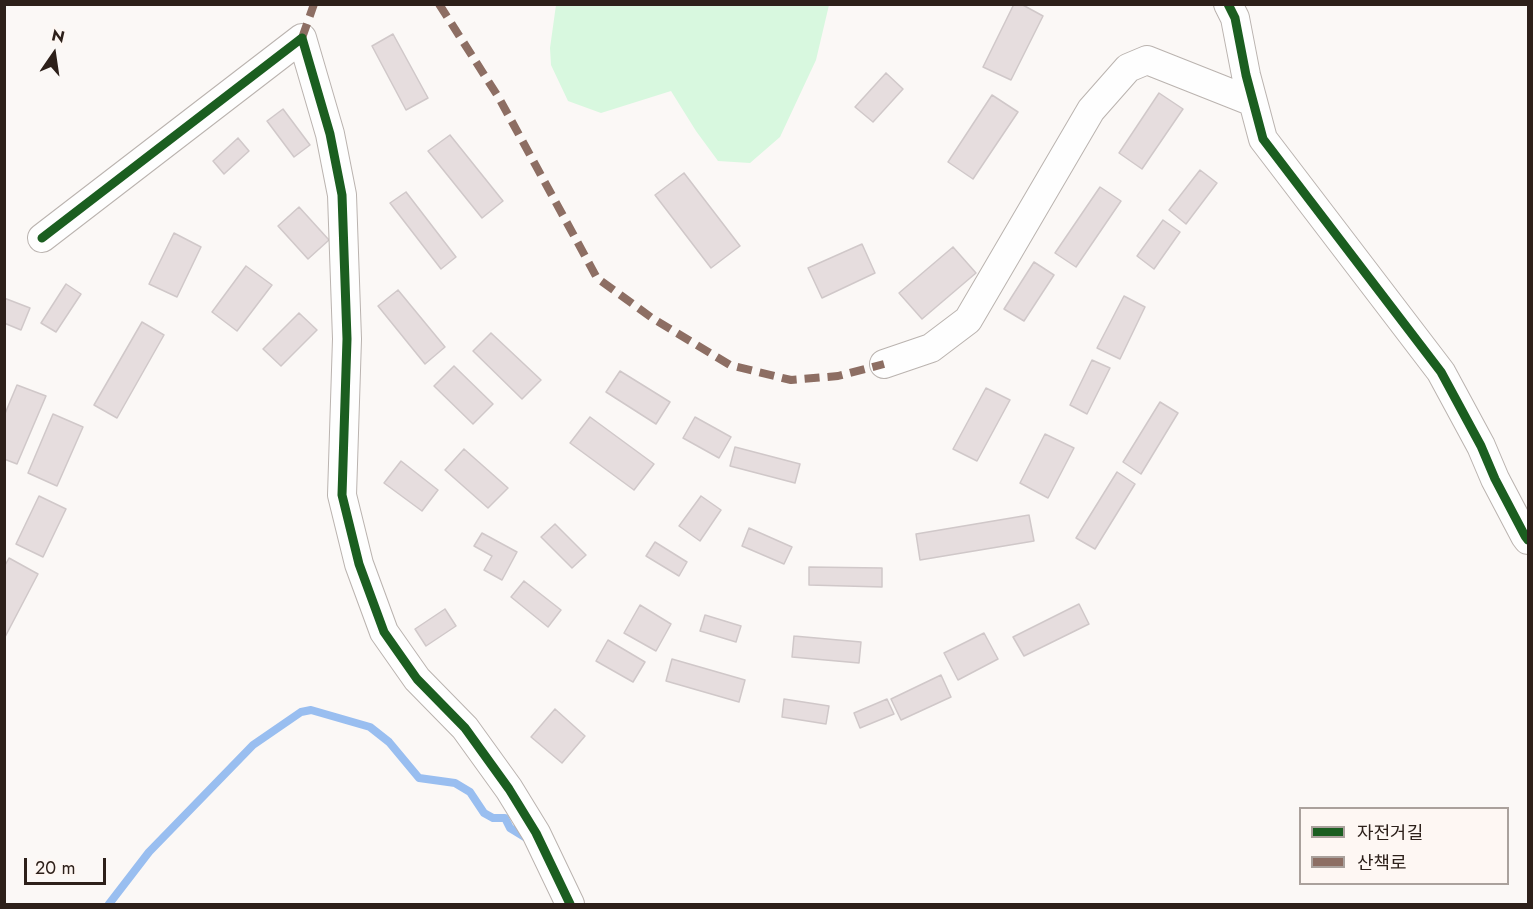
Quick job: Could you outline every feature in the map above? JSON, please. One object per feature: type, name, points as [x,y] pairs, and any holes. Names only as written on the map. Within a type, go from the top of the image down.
[{"type":"street","points":[[1228,4],[1235,18],[1263,139],[1441,372],[1528,540]]},
{"type":"street","points":[[42,238],[302,39],[330,134],[342,195],[347,339],[342,495],[358,564],[384,632],[417,679],[465,728],[509,789],[536,833],[570,904]]},
{"type":"street","points":[[885,364],[930,348],[968,320],[1091,110],[1128,68],[1147,60],[1253,102]]},
{"type":"green space","points":[[556,4],[829,5],[816,60],[780,137],[750,163],[718,161],[671,91],[601,113],[568,101],[551,65],[550,48]]},
{"type":"building","points":[[1014,4],[1021,4],[1043,16],[1011,80],[983,67]]},
{"type":"building","points":[[393,34],[428,98],[406,110],[372,46]]},
{"type":"building","points":[[886,73],[903,89],[873,122],[855,107]]},
{"type":"building","points":[[1159,93],[1183,109],[1142,169],[1119,153]]},
{"type":"building","points":[[992,95],[1018,112],[973,179],[948,162]]},
{"type":"building","points":[[283,109],[310,145],[294,157],[267,121]]},
{"type":"building","points":[[450,135],[503,201],[482,218],[428,151]]},
{"type":"building","points":[[238,138],[249,151],[224,174],[213,161]]},
{"type":"building","points":[[1200,170],[1217,183],[1186,224],[1169,210]]},
{"type":"building","points":[[684,173],[740,246],[711,268],[655,195]]},
{"type":"building","points":[[1100,187],[1121,201],[1076,267],[1055,253]]},
{"type":"building","points":[[406,192],[456,257],[441,269],[390,203]]},
{"type":"building","points":[[299,207],[329,240],[308,259],[278,226]]},
{"type":"building","points":[[1163,220],[1180,232],[1154,269],[1137,256]]},
{"type":"building","points":[[174,233],[201,247],[177,297],[149,284]]},
{"type":"building","points":[[862,244],[875,273],[822,298],[808,268]]},
{"type":"building","points":[[953,247],[976,273],[922,319],[899,293]]},
{"type":"building","points":[[1034,262],[1054,275],[1024,321],[1004,309]]},
{"type":"building","points":[[246,266],[272,285],[237,331],[212,312]]},
{"type":"building","points":[[66,284],[81,294],[56,332],[41,323]]},
{"type":"building","points":[[398,290],[445,347],[425,364],[378,306]]},
{"type":"building","points":[[1124,296],[1145,307],[1120,359],[1097,348]]},
{"type":"building","points":[[4,298],[30,308],[21,330],[4,323]]},
{"type":"building","points":[[299,313],[317,330],[281,366],[263,349]]},
{"type":"building","points":[[142,322],[164,335],[117,418],[94,405]]},
{"type":"building","points":[[491,333],[541,380],[522,399],[473,351]]},
{"type":"building","points":[[1092,360],[1110,368],[1087,414],[1070,405]]},
{"type":"building","points":[[454,366],[493,404],[473,424],[434,386]]},
{"type":"building","points":[[620,371],[670,402],[656,424],[606,392]]},
{"type":"building","points":[[17,385],[46,396],[17,464],[4,459],[4,416]]},
{"type":"building","points":[[986,388],[1010,400],[977,461],[953,449]]},
{"type":"building","points":[[1160,402],[1178,413],[1141,474],[1123,462]]},
{"type":"building","points":[[53,414],[83,427],[57,486],[28,473]]},
{"type":"building","points":[[590,417],[654,464],[634,490],[570,443]]},
{"type":"building","points":[[695,417],[731,437],[719,458],[683,438]]},
{"type":"building","points":[[1045,434],[1074,448],[1048,498],[1020,483]]},
{"type":"building","points":[[735,447],[800,464],[795,483],[730,466]]},
{"type":"building","points":[[464,449],[508,488],[488,508],[445,470]]},
{"type":"building","points":[[401,461],[438,490],[422,511],[384,483]]},
{"type":"building","points":[[1117,472],[1135,484],[1095,549],[1076,538]]},
{"type":"building","points":[[39,496],[66,509],[43,557],[16,544]]},
{"type":"building","points":[[701,496],[721,510],[700,541],[679,526]]},
{"type":"building","points":[[1029,515],[1034,541],[920,560],[916,534]]},
{"type":"building","points":[[555,524],[586,555],[572,568],[541,537]]},
{"type":"building","points":[[749,528],[792,547],[784,564],[742,546]]},
{"type":"building","points":[[482,533],[517,552],[502,580],[484,570],[492,556],[474,546]]},
{"type":"building","points":[[655,542],[687,562],[679,576],[646,556]]},
{"type":"building","points":[[9,558],[38,574],[5,637],[4,567]]},
{"type":"building","points":[[809,567],[882,568],[882,587],[809,585]]},
{"type":"building","points":[[524,581],[561,610],[548,627],[511,597]]},
{"type":"building","points":[[1079,604],[1089,624],[1024,656],[1013,637]]},
{"type":"building","points":[[640,605],[671,624],[656,651],[624,633]]},
{"type":"building","points":[[445,609],[456,626],[426,646],[415,629]]},
{"type":"building","points":[[705,615],[741,626],[736,642],[700,631]]},
{"type":"building","points":[[984,633],[998,659],[958,680],[944,653]]},
{"type":"building","points":[[794,636],[861,642],[859,663],[792,657]]},
{"type":"building","points":[[608,640],[645,662],[633,682],[596,661]]},
{"type":"building","points":[[672,659],[745,680],[739,702],[666,681]]},
{"type":"building","points":[[941,675],[951,697],[901,720],[891,699]]},
{"type":"building","points":[[784,699],[829,706],[826,724],[782,717]]},
{"type":"building","points":[[887,699],[894,714],[860,728],[854,713]]},
{"type":"building","points":[[555,709],[585,736],[562,763],[531,737]]},
{"type":"waterway","points":[[109,904],[149,852],[253,745],[301,712],[311,710],[370,727],[389,742],[419,778],[455,783],[470,792],[484,813],[493,818],[505,818],[510,828],[528,839]]},
{"type":"marked path","points":[[302,38],[314,4]]},
{"type":"marked path","points":[[439,4],[499,98],[597,278],[652,318],[730,365],[791,380],[838,376],[884,364]]},
{"type":"cycle path","points":[[1228,4],[1235,18],[1246,75],[1263,139],[1441,372],[1528,540]]},
{"type":"cycle path","points":[[42,238],[302,38],[330,134],[342,195],[347,339],[342,495],[359,564],[384,632],[417,679],[465,728],[509,789],[536,833],[570,904]]}]
